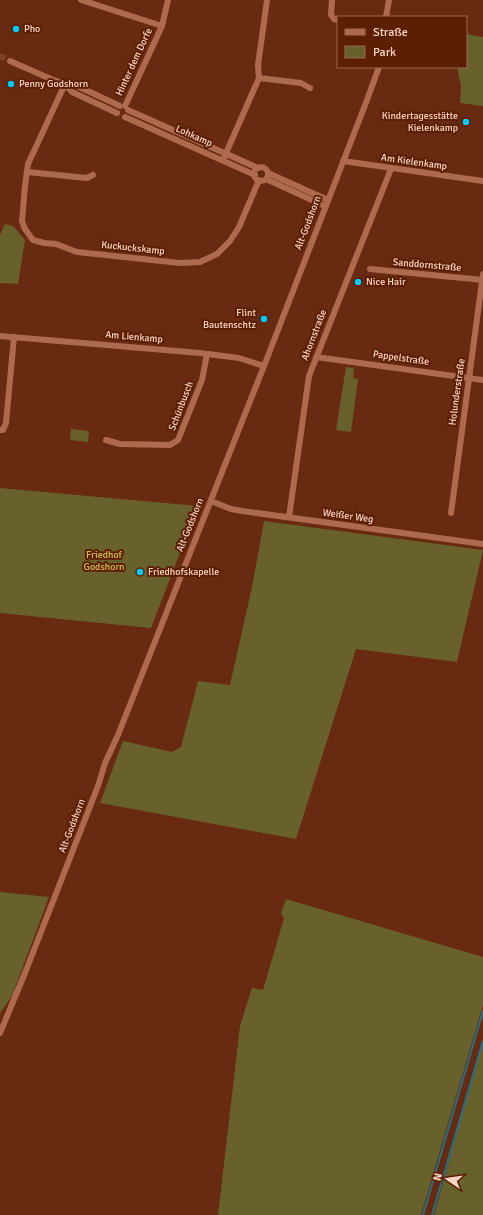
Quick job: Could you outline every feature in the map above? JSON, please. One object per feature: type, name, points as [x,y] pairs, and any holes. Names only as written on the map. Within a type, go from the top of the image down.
[{"type":"street","name":"Hinter dem Dorfe","points":[[81,0],[162,26]]},
{"type":"street","name":"Hinter dem Dorfe","points":[[125,107],[162,26],[168,0]]},
{"type":"street","points":[[223,160],[259,78],[259,58],[267,0]]},
{"type":"street","points":[[332,0],[331,15],[334,19],[337,20]]},
{"type":"street","points":[[386,16],[389,0]]},
{"type":"street","name":"Lohkamp","points":[[10,61],[51,79],[65,84],[75,85],[258,168],[264,167],[267,176],[327,203]]},
{"type":"street","name":"Alt-Godshorn","points":[[0,1033],[101,779],[105,763],[118,735],[264,366],[379,68]]},
{"type":"street","points":[[259,78],[301,83],[310,88]]},
{"type":"street","name":"Lohkamp","points":[[65,84],[72,92],[117,113],[122,117],[223,160],[257,178]]},
{"type":"street","name":"Kuckuckskamp","points":[[65,84],[33,154],[27,172],[22,221],[25,229],[34,240],[56,244],[76,252],[185,263],[200,262],[217,254],[230,241],[239,227],[257,178]]},
{"type":"street","points":[[117,113],[118,108],[125,107],[127,115],[125,117]]},
{"type":"street","name":"Am Kielenkamp","points":[[343,161],[483,181]]},
{"type":"street","points":[[258,168],[255,171],[257,178],[263,181],[267,176]]},
{"type":"street","name":"Ahornstraße","points":[[289,518],[307,385],[316,357],[391,169]]},
{"type":"street","points":[[27,172],[86,178],[93,175]]},
{"type":"street","name":"Sanddornstraße","points":[[370,269],[483,278]]},
{"type":"street","name":"Holunderstraße","points":[[451,513],[483,278]]},
{"type":"street","name":"Am Lienkamp","points":[[0,336],[192,352],[238,358],[264,366]]},
{"type":"street","points":[[0,430],[3,430],[6,423],[14,337]]},
{"type":"street","name":"Schünbusch","points":[[106,440],[120,444],[170,445],[178,440],[202,380],[207,354]]},
{"type":"street","name":"Pappelstraße","points":[[316,357],[483,380]]},
{"type":"street","name":"Weißer Weg","points":[[211,501],[231,509],[242,511],[483,544]]},
{"type":"green space","points":[[467,34],[483,37],[483,106],[460,103],[461,86],[457,68],[467,68]]},
{"type":"green space","points":[[5,224],[13,226],[25,240],[18,284],[0,283],[0,235]]},
{"type":"green space","points":[[346,367],[354,368],[353,378],[358,379],[351,432],[336,430]]},
{"type":"green space","points":[[71,429],[89,431],[88,442],[70,440]]},
{"type":"green space","name":"Friedhof Godshorn","points":[[0,488],[198,506],[151,628],[0,613]]},
{"type":"green space","points":[[264,521],[483,550],[457,662],[356,649],[296,839],[100,803],[123,741],[172,752],[181,747],[198,681],[230,685],[252,587]]},
{"type":"green space","points":[[0,892],[49,897],[12,996],[0,1013]]},
{"type":"green space","points":[[286,899],[483,957],[483,1005],[421,1215],[218,1215],[240,1026],[252,988],[263,990],[284,918],[281,914]]},
{"type":"green space","points":[[483,1040],[483,1215],[434,1215],[479,1053]]},
{"type":"waterway","points":[[423,1215],[483,1011]]},
{"type":"waterway","points":[[432,1215],[483,1041]]},
{"type":"tunnel","points":[[0,56],[10,61]]},
{"type":"place","name":"Pho","points":[[16,29]]},
{"type":"place","name":"Penny Godshorn","points":[[11,84]]},
{"type":"place","name":"Kindertagesstätte Kielenkamp","points":[[466,122]]},
{"type":"place","name":"Nice Hair","points":[[358,282]]},
{"type":"place","name":"Flint Bautenschtz","points":[[264,319]]},
{"type":"place","name":"Friedhofskapelle","points":[[140,572]]}]
